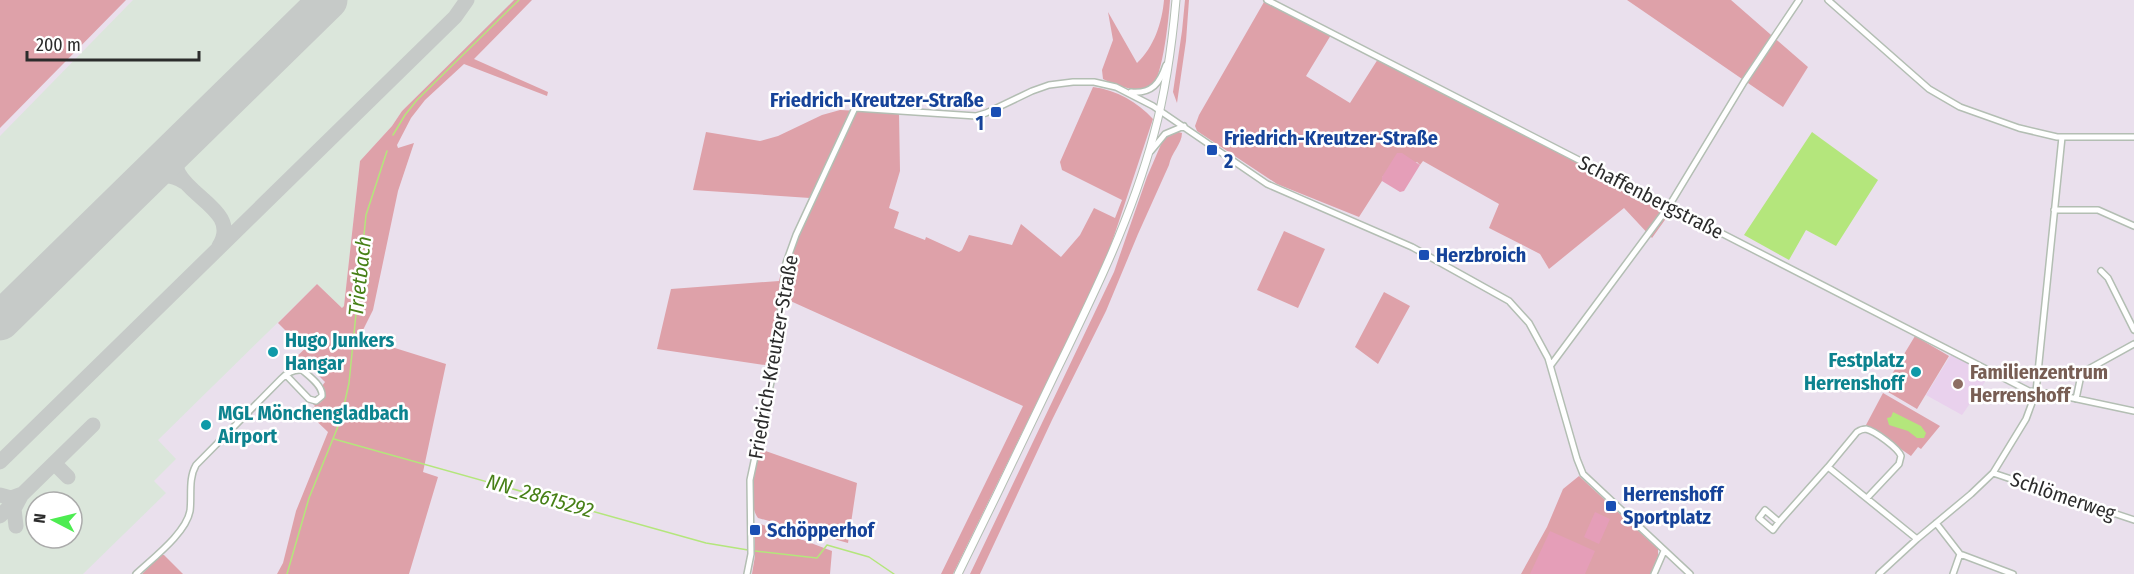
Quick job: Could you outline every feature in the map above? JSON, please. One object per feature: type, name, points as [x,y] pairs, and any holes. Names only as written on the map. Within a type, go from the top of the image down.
[{"type":"main road","points":[[958,574],[1109,260],[1127,217],[1160,110],[1172,49],[1176,0]]},
{"type":"street","name":"Schaffenbergstraße","points":[[1268,0],[2029,391],[2134,411]]},
{"type":"street","points":[[1551,365],[1669,206],[1744,82],[1799,0]]},
{"type":"street","points":[[1828,0],[1940,96],[1965,109],[2019,128],[2062,137],[2134,136]]},
{"type":"street","name":"Friedrich-Kreutzer-Straße","points":[[747,574],[751,554],[750,480],[774,368],[786,263],[796,235],[855,108],[976,116],[1049,85],[1094,82],[1127,91],[1144,92],[1156,86],[1172,49]]},
{"type":"street","name":"Friedrich-Kreutzer-Straße","points":[[1127,91],[1160,110],[1267,184],[1405,243],[1509,301],[1529,322],[1551,365],[1581,472],[1595,488],[1690,574]]},
{"type":"street","points":[[1148,155],[1165,134],[1184,126]]},
{"type":"street","points":[[1879,574],[1993,472],[2026,419],[2036,392],[2062,137]]},
{"type":"street","points":[[2054,210],[2096,209],[2134,226]]},
{"type":"street","points":[[2101,271],[2108,279],[2134,330]]},
{"type":"street","points":[[2076,399],[2080,380],[2085,371],[2134,344]]},
{"type":"street","points":[[136,574],[182,529],[190,509],[194,467],[286,375],[296,369],[302,370],[321,389],[322,396],[316,401],[309,399],[286,375]]},
{"type":"street","points":[[1779,522],[1855,433],[1861,430],[1871,431],[1898,449],[1901,456],[1899,464],[1867,498]]},
{"type":"street","points":[[1828,467],[1917,538]]},
{"type":"street","name":"Schlömerweg","points":[[1993,472],[2134,520]]},
{"type":"street","points":[[1935,523],[1960,554],[2013,574]]},
{"type":"street","points":[[1654,574],[1664,551]]},
{"type":"street","points":[[1953,574],[1960,554]]},
{"type":"shaded area","points":[[0,0],[126,0],[0,128]]},
{"type":"shaded area","points":[[133,0],[514,0],[402,111],[392,126],[360,161],[344,306],[342,308],[317,284],[158,440],[176,459],[154,481],[166,493],[83,574],[0,574],[0,136]]},
{"type":"shaded area","points":[[514,0],[532,0],[474,59],[548,92],[547,96],[464,64],[425,100],[411,118],[397,145],[398,148],[414,143],[398,191],[373,310],[363,330],[363,338],[446,364],[423,472],[438,477],[409,574],[277,574],[283,563],[296,511],[328,432],[308,413],[315,406],[313,404],[318,404],[323,398],[322,386],[325,382],[309,366],[305,369],[294,367],[290,363],[316,338],[314,336],[302,347],[278,323],[317,284],[342,308],[344,306],[360,161],[392,126],[402,111]]},
{"type":"shaded area","points":[[1164,0],[1170,0],[1167,32],[1159,71],[1152,86],[1141,90],[1134,89],[1103,79],[1102,70],[1113,40],[1108,12],[1137,63],[1148,50],[1156,34]]},
{"type":"shaded area","points":[[1185,0],[1189,0],[1186,41],[1177,103],[1173,92]]},
{"type":"shaded area","points":[[1627,0],[1731,0],[1808,67],[1783,107]]},
{"type":"shaded area","points":[[1264,2],[1331,35],[1306,76],[1350,103],[1378,59],[1672,210],[1652,238],[1624,208],[1549,269],[1540,254],[1489,228],[1499,204],[1423,161],[1420,165],[1417,162],[1382,177],[1382,181],[1359,217],[1277,184],[1197,131],[1195,126],[1199,115]]},
{"type":"shaded area","points":[[1093,87],[1126,98],[1153,119],[1105,263],[953,574],[941,574],[1023,406],[786,299],[778,367],[657,349],[671,289],[779,281],[784,259],[810,198],[693,190],[706,132],[760,141],[778,136],[822,115],[840,110],[899,113],[900,171],[889,208],[899,212],[894,228],[925,240],[926,237],[959,252],[969,235],[1012,245],[1021,224],[1061,257],[1080,235],[1094,208],[1115,218],[1122,200],[1062,170],[1060,162]]},
{"type":"shaded area","points":[[1175,131],[1182,133],[1180,141],[1106,311],[980,574],[970,574],[1114,272],[1147,177],[1162,142],[1165,136]]},
{"type":"shaded area","points":[[1812,132],[1878,180],[1836,246],[1806,230],[1789,260],[1744,235]]},
{"type":"shaded area","points":[[1397,153],[1402,153],[1420,165],[1404,191],[1400,192],[1382,181],[1382,177]]},
{"type":"shaded area","points":[[1284,231],[1325,249],[1298,308],[1257,290]]},
{"type":"shaded area","points":[[1384,292],[1410,306],[1378,364],[1355,347]]},
{"type":"shaded area","name":"Festplatz Herrenshoff","points":[[1915,336],[1949,356],[1917,409],[1883,389]]},
{"type":"shaded area","name":"Familienzentrum Herrenshoff","points":[[1952,353],[1991,373],[1962,415],[1926,395]]},
{"type":"shaded area","points":[[1883,393],[1940,426],[1921,449],[1918,447],[1911,456],[1866,425]]},
{"type":"shaded area","points":[[1893,412],[1921,426],[1926,433],[1924,438],[1917,438],[1908,431],[1889,425],[1887,418],[1891,417]]},
{"type":"shaded area","points":[[760,449],[857,483],[848,543],[758,518],[754,511],[752,494]]},
{"type":"shaded area","points":[[1579,476],[1658,549],[1653,574],[1521,574],[1547,527],[1563,489]]},
{"type":"shaded area","points":[[1595,512],[1610,519],[1599,544],[1584,537]]},
{"type":"shaded area","points":[[758,523],[832,551],[830,574],[752,574],[755,556],[755,526]]},
{"type":"shaded area","points":[[1550,531],[1595,551],[1585,574],[1530,574]]},
{"type":"shaded area","points":[[161,555],[164,555],[183,574],[142,574]]},
{"type":"waterway","name":"Trietbach","points":[[393,135],[417,100],[519,0]]},
{"type":"waterway","name":"Trietbach","points":[[287,574],[309,498],[341,419],[349,383],[366,215],[387,151]]},
{"type":"waterway","name":"NN_28615292","points":[[334,439],[706,543],[748,550]]},
{"type":"waterway","name":"NN_28615292","points":[[755,551],[817,558],[827,545],[869,557],[894,574]]},
{"type":"taxiway","points":[[0,462],[455,17],[467,0]]},
{"type":"taxiway","points":[[181,144],[175,160],[179,173],[221,218],[224,231],[219,246]]},
{"type":"taxiway","points":[[137,186],[160,176],[172,177],[184,182]]},
{"type":"taxiway","points":[[0,516],[93,425]]},
{"type":"taxiway","points":[[54,463],[68,477]]},
{"type":"taxiway","points":[[0,495],[11,498],[22,494],[14,509],[16,526]]},
{"type":"runway","points":[[0,321],[328,0]]},
{"type":"place","name":"Friedrich-Kreutzer-Straße 1","points":[[996,112]]},
{"type":"place","name":"Friedrich-Kreutzer-Straße 2","points":[[1212,150]]},
{"type":"place","name":"Herzbroich","points":[[1424,255]]},
{"type":"place","name":"Hugo Junkers Hangar","points":[[273,352]]},
{"type":"place","name":"Festplatz Herrenshoff","points":[[1916,372]]},
{"type":"place","name":"Familienzentrum Herrenshoff","points":[[1958,384]]},
{"type":"place","name":"MGL Mönchengladbach Airport","points":[[206,425]]},
{"type":"place","name":"Herrenshoff Sportplatz","points":[[1611,506]]},
{"type":"place","name":"Schöpperhof","points":[[755,530]]}]
